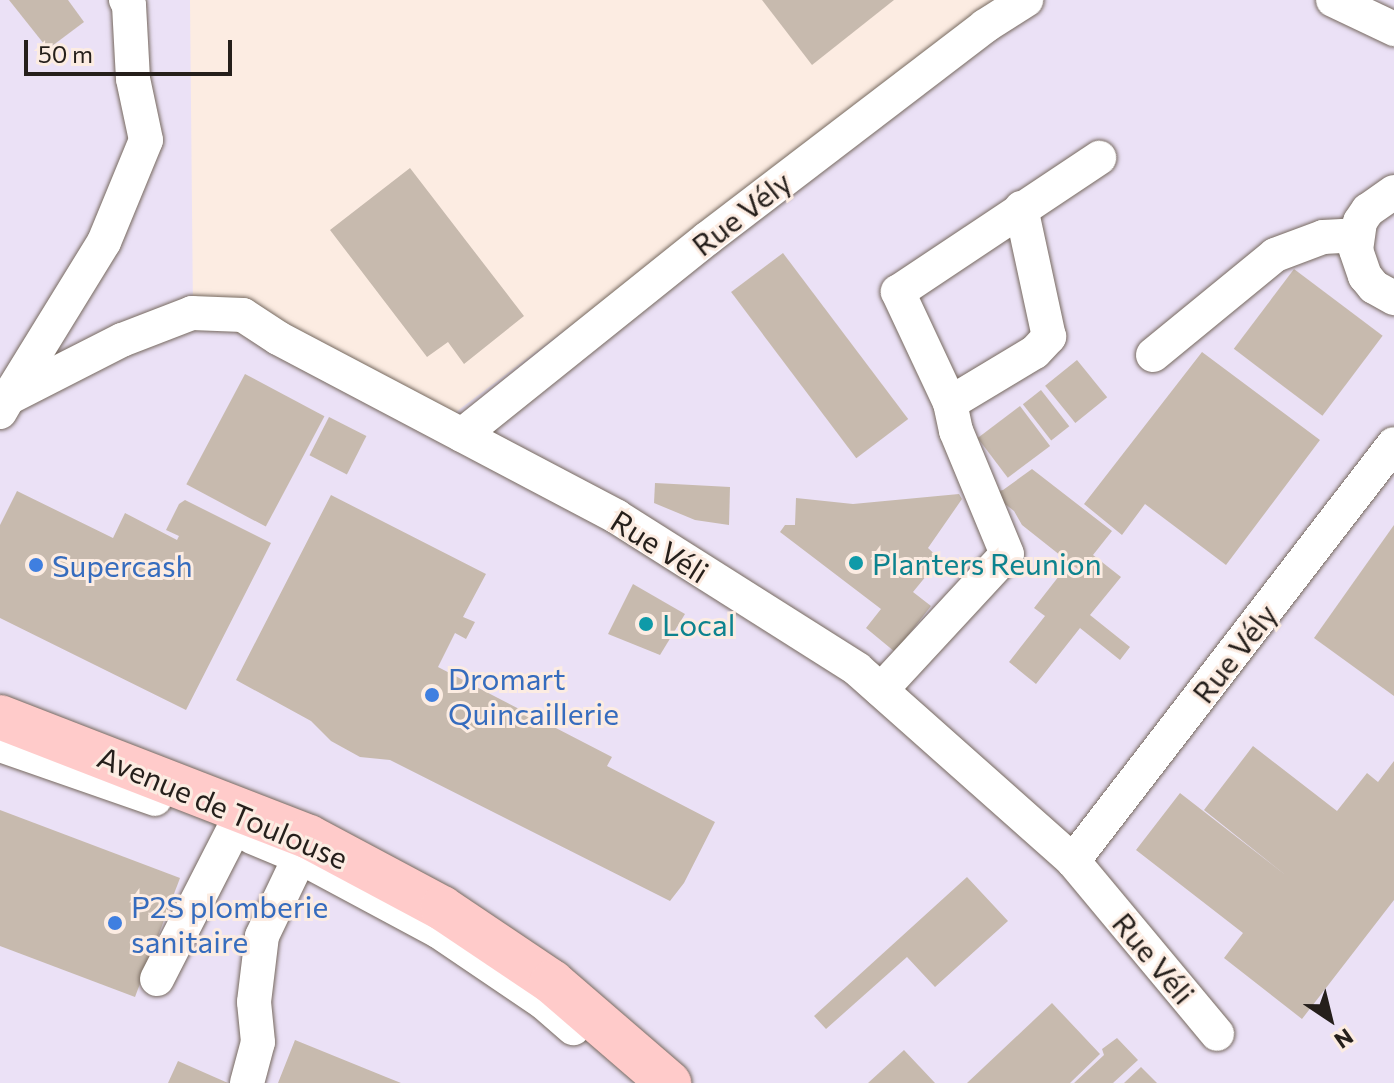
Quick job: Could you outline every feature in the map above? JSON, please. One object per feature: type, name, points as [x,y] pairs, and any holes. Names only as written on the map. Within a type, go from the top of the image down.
[{"type":"main road","name":"Avenue de Toulouse","points":[[0,717],[442,908],[552,982],[669,1083]]},
{"type":"street","points":[[4,405],[15,354],[104,242],[146,140],[133,79],[129,5],[126,0]]},
{"type":"street","name":"Rue Vély","points":[[462,435],[708,238],[985,26],[1026,0]]},
{"type":"street","points":[[1333,0],[1394,29]]},
{"type":"street","points":[[881,690],[1007,554],[956,431],[950,403],[898,292],[1099,158]]},
{"type":"street","points":[[1394,192],[1368,210],[1356,235],[1358,264],[1365,276],[1374,287],[1394,298]]},
{"type":"street","points":[[950,403],[1035,352],[1049,337],[1021,208]]},
{"type":"street","points":[[1153,355],[1275,255],[1323,237],[1356,235]]},
{"type":"street","name":"Rue Véli","points":[[4,405],[122,340],[192,313],[243,315],[278,338],[617,517],[857,669],[1073,861],[1217,1034]]},
{"type":"street","name":"Rue Vély","points":[[1073,861],[1394,444]]},
{"type":"street","points":[[0,745],[239,819],[157,979]]},
{"type":"street","points":[[247,1083],[258,1042],[254,1002],[262,936],[305,847],[543,1002],[637,1083]]},
{"type":"shaded area","points":[[0,0],[190,0],[193,313],[440,424],[986,12],[1010,0],[1394,0],[1394,1083],[0,1083]]},
{"type":"building","points":[[9,0],[68,0],[84,22],[48,49]]},
{"type":"building","points":[[762,0],[894,0],[812,65]]},
{"type":"building","points":[[410,168],[524,316],[464,364],[448,342],[427,357],[330,230]]},
{"type":"building","points":[[783,253],[908,419],[856,458],[731,292]]},
{"type":"building","points":[[1294,269],[1383,336],[1322,416],[1234,349]]},
{"type":"building","points":[[1202,352],[1320,440],[1226,565],[1145,504],[1122,535],[1084,504]]},
{"type":"building","points":[[1077,360],[1107,397],[1075,423],[1045,386]]},
{"type":"building","points":[[245,374],[324,416],[266,527],[186,484]]},
{"type":"building","points":[[1041,390],[1069,426],[1051,440],[1023,404]]},
{"type":"building","points":[[1020,406],[1050,446],[1008,478],[978,438]]},
{"type":"building","points":[[329,417],[366,436],[347,474],[309,455]]},
{"type":"building","points":[[1032,469],[1112,531],[1093,555],[1121,577],[1090,615],[1130,647],[1120,660],[1080,628],[1036,684],[1009,662],[1045,616],[1034,608],[1066,567],[1077,575],[1080,571],[1022,525],[1014,511],[991,493],[1003,490]]},
{"type":"building","points":[[655,483],[730,487],[729,525],[695,520],[654,503]]},
{"type":"building","points":[[17,491],[113,538],[125,513],[177,540],[179,536],[166,530],[179,504],[185,500],[271,543],[186,710],[0,618],[0,525]]},
{"type":"building","points":[[959,494],[962,499],[928,548],[940,559],[913,592],[931,606],[895,652],[866,628],[881,609],[780,532],[785,525],[795,525],[796,498],[853,504]]},
{"type":"building","points":[[331,495],[486,574],[463,617],[475,622],[466,639],[455,633],[438,667],[612,757],[607,766],[715,822],[684,883],[670,901],[390,760],[360,757],[331,741],[311,721],[236,680]]},
{"type":"building","points":[[1394,525],[1394,696],[1314,638]]},
{"type":"building","name":"Local","points":[[633,584],[685,614],[660,655],[608,634]]},
{"type":"building","points":[[1253,746],[1337,811],[1367,773],[1378,782],[1394,761],[1394,900],[1302,1019],[1224,958],[1243,933],[1136,850],[1180,793],[1288,877],[1204,810]]},
{"type":"building","points":[[0,810],[180,878],[135,997],[0,946]]},
{"type":"building","points":[[967,877],[1008,921],[935,987],[907,957],[826,1029],[814,1016]]},
{"type":"building","points":[[1052,1003],[1100,1054],[1070,1083],[967,1083]]},
{"type":"building","points":[[1117,1038],[1138,1060],[1113,1083],[1074,1083],[1104,1055],[1102,1049]]},
{"type":"building","points":[[295,1040],[386,1077],[401,1083],[278,1083]]},
{"type":"building","points":[[904,1050],[935,1083],[868,1083]]},
{"type":"building","points":[[178,1061],[228,1083],[168,1083]]},
{"type":"building","points":[[1141,1067],[1157,1083],[1124,1083]]},
{"type":"place","name":"Planters Reunion","points":[[856,563]]},
{"type":"place","name":"Supercash","points":[[36,565]]},
{"type":"place","name":"Local","points":[[646,624]]},
{"type":"place","name":"Dromart Quincaillerie","points":[[432,695]]},
{"type":"place","name":"P2S plomberie sanitaire","points":[[115,923]]}]
